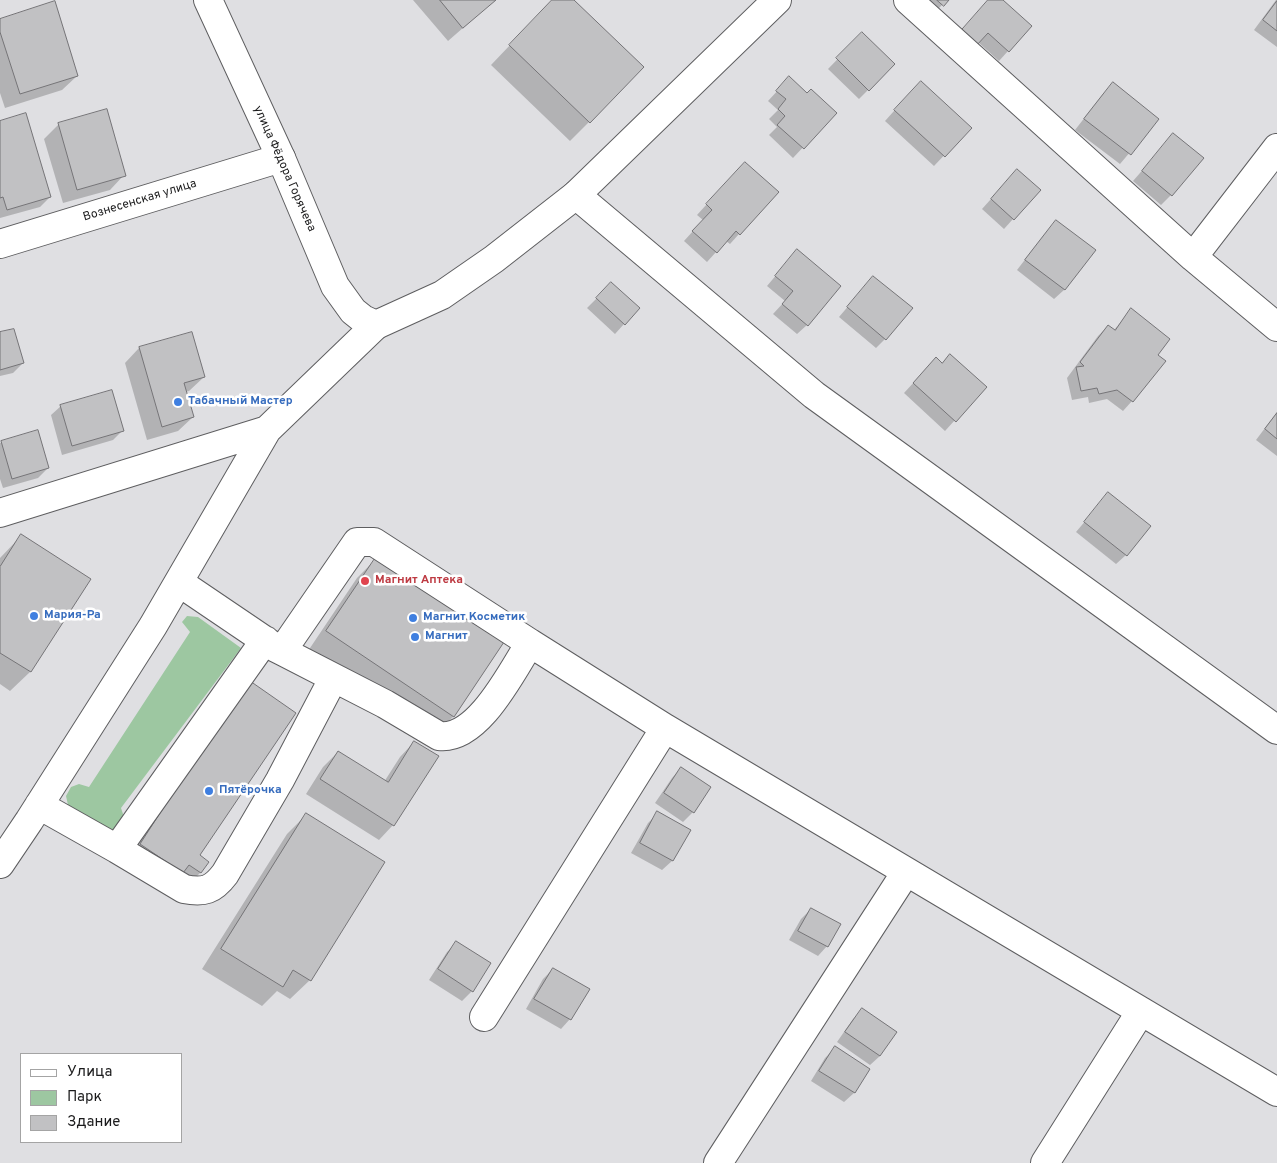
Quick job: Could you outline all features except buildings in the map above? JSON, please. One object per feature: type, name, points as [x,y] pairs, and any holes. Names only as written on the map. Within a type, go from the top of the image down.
[{"type":"street","name":"улица Фёдора Горячева","points":[[208,0],[281,158],[335,286],[353,311],[363,319],[376,325]]},
{"type":"street","points":[[0,864],[180,583],[267,430],[376,325],[442,295],[576,196],[777,0]]},
{"type":"street","points":[[908,0],[1193,258],[1277,327]]},
{"type":"street","points":[[1193,258],[1277,148]]},
{"type":"street","name":"Вознесенская улица","points":[[0,244],[281,158]]},
{"type":"street","points":[[576,196],[814,395],[1277,730]]},
{"type":"street","points":[[0,512],[267,430]]},
{"type":"street","points":[[117,849],[274,646],[358,542],[374,542],[664,728],[1277,1092]]},
{"type":"street","points":[[180,583],[274,646],[333,679],[386,704],[433,733],[446,736],[462,732],[470,726],[496,697],[530,643]]},
{"type":"street","points":[[39,805],[184,889],[207,890],[218,884],[280,780],[333,679]]},
{"type":"street","points":[[484,1017],[664,728]]},
{"type":"street","points":[[718,1163],[906,872]]},
{"type":"street","points":[[1045,1163],[1141,1011]]},
{"type":"green space","points":[[187,616],[198,617],[241,648],[121,808],[125,820],[109,836],[68,805],[66,796],[71,787],[79,784],[89,787],[190,632],[182,622]]},
{"type":"place","name":"Табачный Мастер","points":[[178,402]]},
{"type":"place","name":"Магнит Аптека","points":[[365,581]]},
{"type":"place","name":"Мария-Ра","points":[[34,616]]},
{"type":"place","name":"Магнит Косметик","points":[[413,618]]},
{"type":"place","name":"Магнит","points":[[415,637]]},
{"type":"place","name":"Пятёрочка","points":[[209,791]]}]
